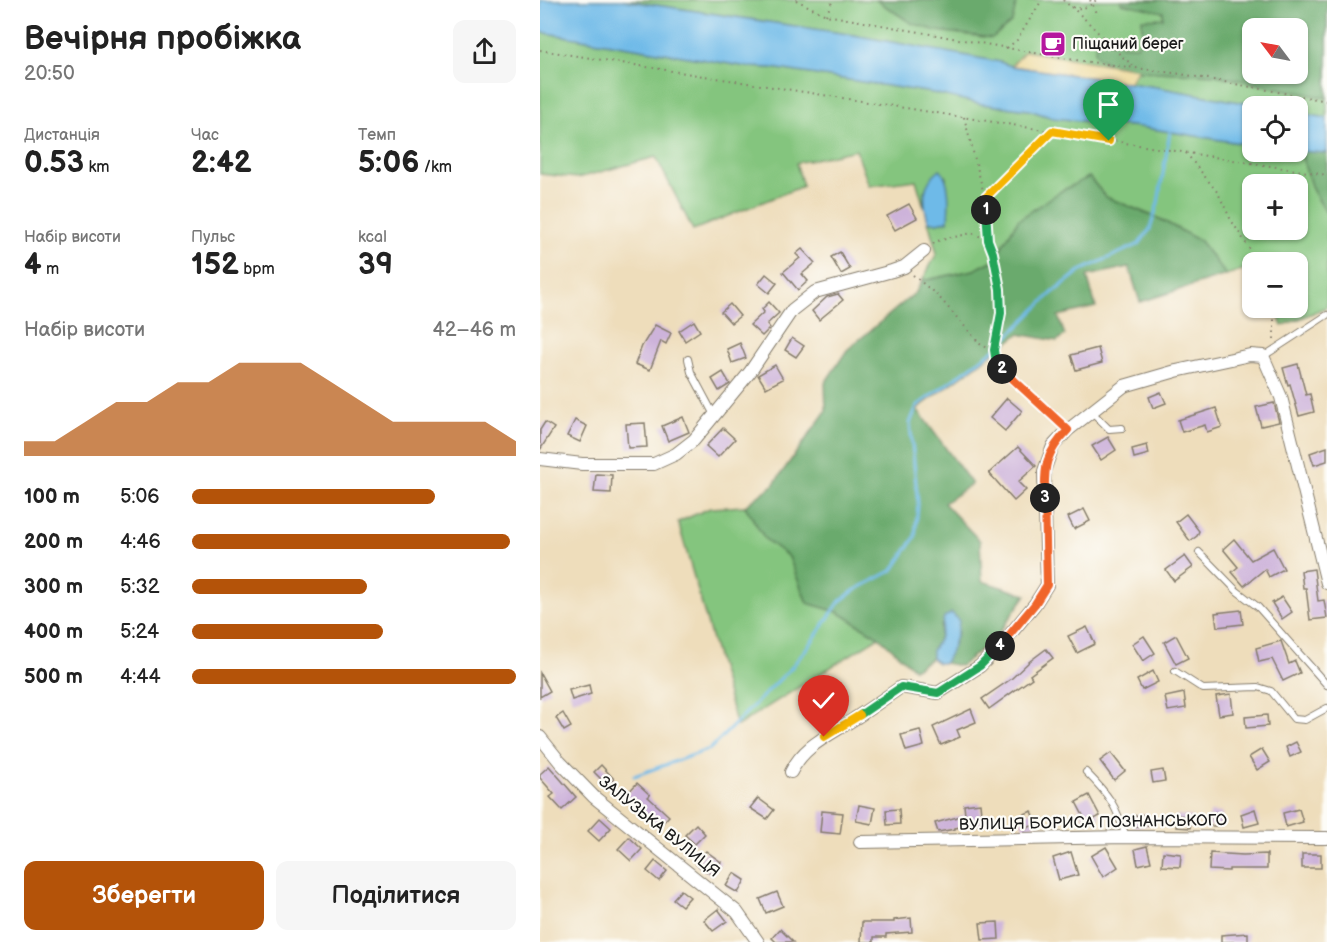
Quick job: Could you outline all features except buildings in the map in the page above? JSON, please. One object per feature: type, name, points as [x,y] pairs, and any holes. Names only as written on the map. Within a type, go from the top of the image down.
[{"type":"street","points":[[540,459],[582,464],[654,464],[676,454],[694,440],[750,372],[792,310],[815,292],[904,267],[924,251]]},
{"type":"street","points":[[791,772],[797,758],[824,737],[901,687],[938,693],[980,666],[1003,643],[1029,612],[1047,585],[1044,471],[1053,446],[1068,430],[1124,386],[1176,370],[1250,354],[1268,353],[1327,583]]},
{"type":"street","name":"ЗАЛУЗЬКА ВУЛИЦЯ","points":[[540,737],[560,762],[594,797],[737,912],[758,942]]},
{"type":"street","name":"ВУЛИЦЯ БОРИСА ПОЗНАНСЬКОГО","points":[[860,842],[1126,837],[1327,838]]},
{"type":"lane","points":[[1268,353],[1327,315]]},
{"type":"lane","points":[[688,359],[691,372],[714,415]]},
{"type":"lane","points":[[996,363],[1068,430]]},
{"type":"lane","points":[[1092,412],[1109,429],[1122,428]]},
{"type":"lane","points":[[1199,552],[1237,591],[1258,607],[1327,685]]},
{"type":"lane","points":[[1175,671],[1203,689],[1258,687],[1271,691],[1294,719],[1305,720],[1327,708]]},
{"type":"lane","points":[[1086,772],[1107,793],[1119,815],[1126,837]]},
{"type":"path","points":[[796,0],[826,15],[1068,59],[1181,74],[1327,101]]},
{"type":"path","points":[[826,15],[833,0]]},
{"type":"path","points":[[1007,48],[1017,40],[1042,0]]},
{"type":"path","points":[[1063,0],[1122,57],[1138,69]]},
{"type":"path","points":[[1090,0],[1097,13]]},
{"type":"path","points":[[1071,7],[1084,8],[1092,5],[1096,0]]},
{"type":"path","points":[[540,50],[1327,175]]},
{"type":"path","points":[[963,117],[985,198],[988,240],[1000,289],[1001,313],[994,350],[996,363]]},
{"type":"path","points":[[985,198],[1052,131]]},
{"type":"path","points":[[1186,153],[1218,193],[1231,220],[1252,252]]},
{"type":"path","points":[[924,251],[937,241],[972,233],[988,240]]},
{"type":"path","points":[[904,267],[938,296],[981,345],[994,350]]},
{"type":"path","points":[[1268,353],[1274,318]]},
{"type":"green space","points":[[623,0],[1327,0],[1327,118],[1308,115],[1308,96],[1242,96],[1242,103],[1156,87],[1011,66],[1000,62],[848,34]]},
{"type":"green space","points":[[876,0],[1017,0],[1012,22],[992,38],[937,31],[911,23]]},
{"type":"green space","points":[[1121,0],[1327,0],[1327,98],[1259,84],[1308,84],[1308,18],[1242,18],[1242,81],[1215,75],[1120,70],[1098,58],[1095,53],[1096,40],[1114,38],[1122,45],[1137,46],[1142,33],[1142,19],[1163,18],[1163,12],[1121,3]]},
{"type":"green space","points":[[540,32],[748,67],[772,68],[933,93],[981,104],[1029,110],[1053,118],[1140,127],[1242,143],[1242,162],[1303,162],[1307,174],[1242,174],[1242,240],[1308,240],[1308,176],[1312,189],[1327,214],[1327,307],[1308,315],[1308,252],[1242,252],[1242,270],[1226,275],[1200,241],[1160,219],[1106,197],[1089,177],[1018,220],[994,260],[974,270],[922,281],[937,253],[928,221],[937,223],[948,221],[946,176],[924,191],[924,207],[916,180],[869,186],[856,150],[796,163],[803,186],[693,230],[656,157],[578,178],[540,174]]},
{"type":"green space","points":[[1308,152],[1327,153],[1327,214],[1312,189],[1303,162],[1308,162]]},
{"type":"green space","points":[[1089,177],[1106,197],[1160,219],[1200,241],[1226,275],[1140,302],[1129,267],[1087,276],[1096,307],[1058,316],[1065,335],[1057,341],[1019,334],[917,409],[972,484],[944,503],[980,541],[982,581],[1026,595],[996,637],[961,666],[944,663],[958,632],[941,625],[939,640],[932,650],[932,658],[914,669],[879,637],[838,612],[807,603],[789,557],[765,539],[745,506],[773,485],[826,411],[825,383],[847,350],[916,292],[922,281],[974,270],[994,260],[1018,220],[1061,191]]},
{"type":"green space","points":[[1279,318],[1301,318],[1282,326]]},
{"type":"green space","points":[[745,506],[765,539],[789,557],[807,603],[838,612],[879,637],[737,726],[678,522],[710,508]]},
{"type":"sand","points":[[1025,51],[1138,69],[1129,83],[1011,66]]},
{"type":"water","points":[[540,0],[623,0],[848,34],[1000,62],[1011,66],[1156,87],[1242,103],[1242,143],[1140,127],[1053,118],[1029,110],[981,104],[933,93],[772,68],[748,67],[540,32]]},
{"type":"water","points":[[1308,115],[1327,118],[1327,153],[1308,152]]},
{"type":"water","points":[[940,169],[948,187],[948,221],[937,223],[928,221],[924,199],[930,180]]},
{"type":"water","points":[[952,613],[959,621],[956,637],[944,663],[937,663],[932,658],[932,650],[939,640],[944,617]]},
{"type":"waterway","points":[[634,776],[710,749],[791,668],[840,601],[855,590],[893,570],[915,537],[918,504],[910,423],[917,406],[994,350],[1051,294],[1080,271],[1139,244],[1150,229],[1158,203],[1170,132]]},
{"type":"place","name":"Піщаний берег","points":[[1053,44]]},
{"type":"route","points":[[824,737],[901,687],[938,693],[954,684],[980,666],[1003,643],[1035,604],[1047,585],[1044,471],[1053,446],[1068,430],[996,363],[994,350],[1001,313],[1000,289],[988,240],[985,198],[1052,131],[1109,141]]}]
